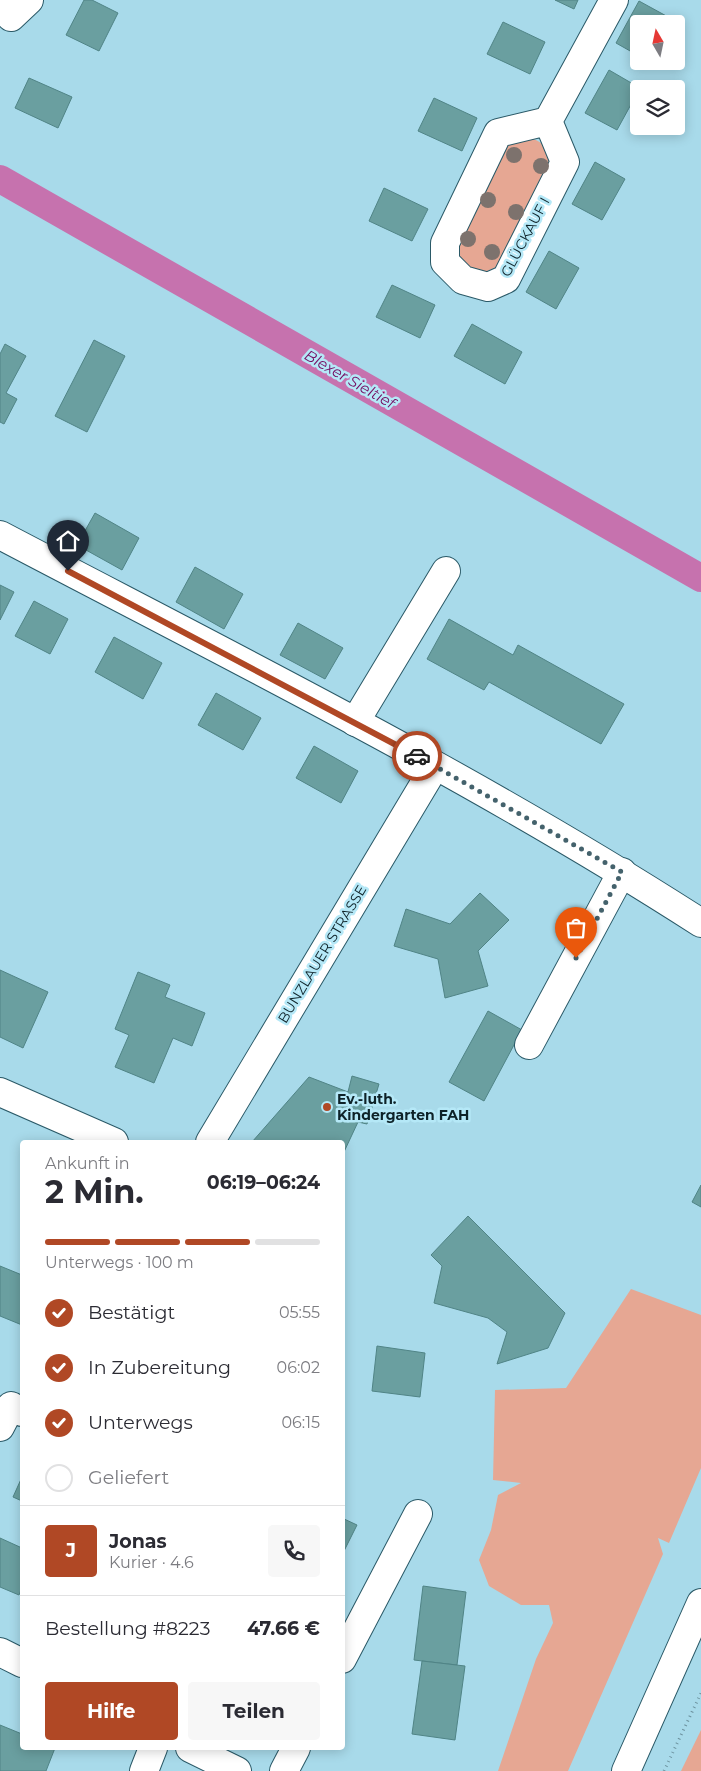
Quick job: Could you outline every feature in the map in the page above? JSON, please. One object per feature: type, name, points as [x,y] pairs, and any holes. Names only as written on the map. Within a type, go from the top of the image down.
[{"type":"street","points":[[10,0],[11,17],[29,0]]},
{"type":"street","points":[[548,121],[614,0]]},
{"type":"street","name":"GLÜCKAUF I","points":[[548,121],[565,162],[506,279],[488,287],[463,280],[445,262],[444,243],[498,133],[548,121]]},
{"type":"street","points":[[0,535],[435,766],[622,872],[701,922]]},
{"type":"street","points":[[355,722],[446,571]]},
{"type":"street","name":"BUNZLAUER STRASSE","points":[[211,1140],[435,766]]},
{"type":"street","points":[[529,1045],[622,872]]},
{"type":"street","points":[[0,1092],[109,1140]]},
{"type":"street","points":[[0,1427],[11,1406],[20,1411]]},
{"type":"street","points":[[345,1653],[418,1514]]},
{"type":"street","points":[[626,1771],[701,1604]]},
{"type":"street","points":[[0,1652],[20,1662]]},
{"type":"street","points":[[144,1771],[153,1750]]},
{"type":"street","points":[[194,1750],[236,1771]]},
{"type":"street","points":[[284,1771],[295,1750]]},
{"type":"path","points":[[664,1771],[701,1693]]},
{"type":"shaded area","points":[[512,137],[537,140],[549,152],[552,159],[499,266],[480,274],[467,271],[458,258],[458,244]]},
{"type":"shaded area","points":[[631,1289],[701,1315],[701,1468],[669,1543],[658,1538],[663,1554],[568,1771],[498,1771],[536,1659],[553,1623],[549,1605],[521,1605],[489,1586],[479,1560],[491,1530],[498,1495],[521,1483],[493,1480],[495,1390],[566,1388]]},
{"type":"shaded area","points":[[701,1730],[701,1771],[681,1771]]},
{"type":"building","points":[[84,0],[92,0],[118,13],[99,51],[66,35]]},
{"type":"building","points":[[555,0],[578,0],[574,9]]},
{"type":"building","points":[[639,1],[665,15],[631,15]]},
{"type":"building","points":[[630,17],[630,51],[616,43]]},
{"type":"building","points":[[503,22],[545,42],[530,74],[487,54]]},
{"type":"building","points":[[609,70],[630,82],[630,106],[617,130],[585,113]]},
{"type":"building","points":[[29,78],[72,97],[58,128],[15,108]]},
{"type":"building","points":[[434,98],[477,118],[462,151],[418,131]]},
{"type":"building","points":[[595,162],[625,179],[602,220],[572,204]]},
{"type":"building","points":[[384,188],[428,209],[412,241],[369,221]]},
{"type":"building","points":[[549,251],[579,268],[556,309],[526,292]]},
{"type":"building","points":[[392,285],[435,305],[420,338],[376,317]]},
{"type":"building","points":[[472,324],[522,352],[505,384],[454,356]]},
{"type":"building","points":[[94,340],[125,356],[87,432],[55,416]]},
{"type":"building","points":[[5,344],[26,356],[6,393],[17,399],[4,424],[0,422],[0,354]]},
{"type":"building","points":[[95,513],[139,538],[122,570],[77,545]]},
{"type":"building","points":[[195,567],[243,594],[224,629],[176,602]]},
{"type":"building","points":[[0,585],[14,592],[0,620]]},
{"type":"building","points":[[34,601],[68,619],[50,654],[15,636]]},
{"type":"building","points":[[449,619],[513,655],[518,645],[624,704],[601,744],[489,682],[484,690],[427,659]]},
{"type":"building","points":[[298,623],[343,648],[325,679],[280,655]]},
{"type":"building","points":[[114,637],[162,663],[143,699],[95,672]]},
{"type":"building","points":[[216,693],[261,718],[243,750],[198,725]]},
{"type":"building","points":[[314,746],[358,771],[341,803],[296,778]]},
{"type":"building","points":[[480,893],[509,920],[478,951],[488,986],[445,998],[438,959],[394,946],[406,909],[450,924]]},
{"type":"building","points":[[0,970],[48,992],[23,1048],[0,1037]]},
{"type":"building","points":[[138,972],[170,985],[165,997],[205,1013],[192,1046],[173,1038],[154,1083],[115,1067],[129,1035],[115,1029]]},
{"type":"building","points":[[488,1011],[522,1030],[484,1101],[449,1082]]},
{"type":"building","name":"Ev.-luth. Kindergarten FAH","points":[[352,1076],[379,1084],[367,1124],[358,1122],[345,1150],[345,1140],[254,1140],[309,1077],[348,1092]]},
{"type":"building","points":[[701,1185],[701,1207],[692,1202]]},
{"type":"building","points":[[468,1216],[565,1313],[548,1348],[497,1364],[507,1332],[488,1318],[434,1303],[442,1266],[431,1255]]},
{"type":"building","points":[[0,1266],[20,1274],[20,1324],[0,1316]]},
{"type":"building","points":[[377,1346],[425,1353],[420,1397],[372,1391]]},
{"type":"building","points":[[20,1481],[20,1500],[13,1497]]},
{"type":"building","points":[[345,1519],[357,1525],[345,1549]]},
{"type":"building","points":[[0,1538],[20,1547],[20,1592],[19,1595],[0,1587]]},
{"type":"building","points":[[423,1586],[466,1592],[457,1665],[414,1660]]},
{"type":"building","points":[[422,1661],[465,1666],[455,1740],[412,1734]]},
{"type":"building","points":[[0,1725],[20,1733],[20,1750],[54,1750],[46,1771],[0,1771]]},
{"type":"waterway","name":"Blexer Sieltief","points":[[0,179],[701,578]]},
{"type":"way so far","points":[[417,756],[622,872],[576,958]]},
{"type":"place","name":"Ev.-luth. Kindergarten FAH","points":[[327,1107]]},
{"type":"route","points":[[68,571],[417,756]]}]
